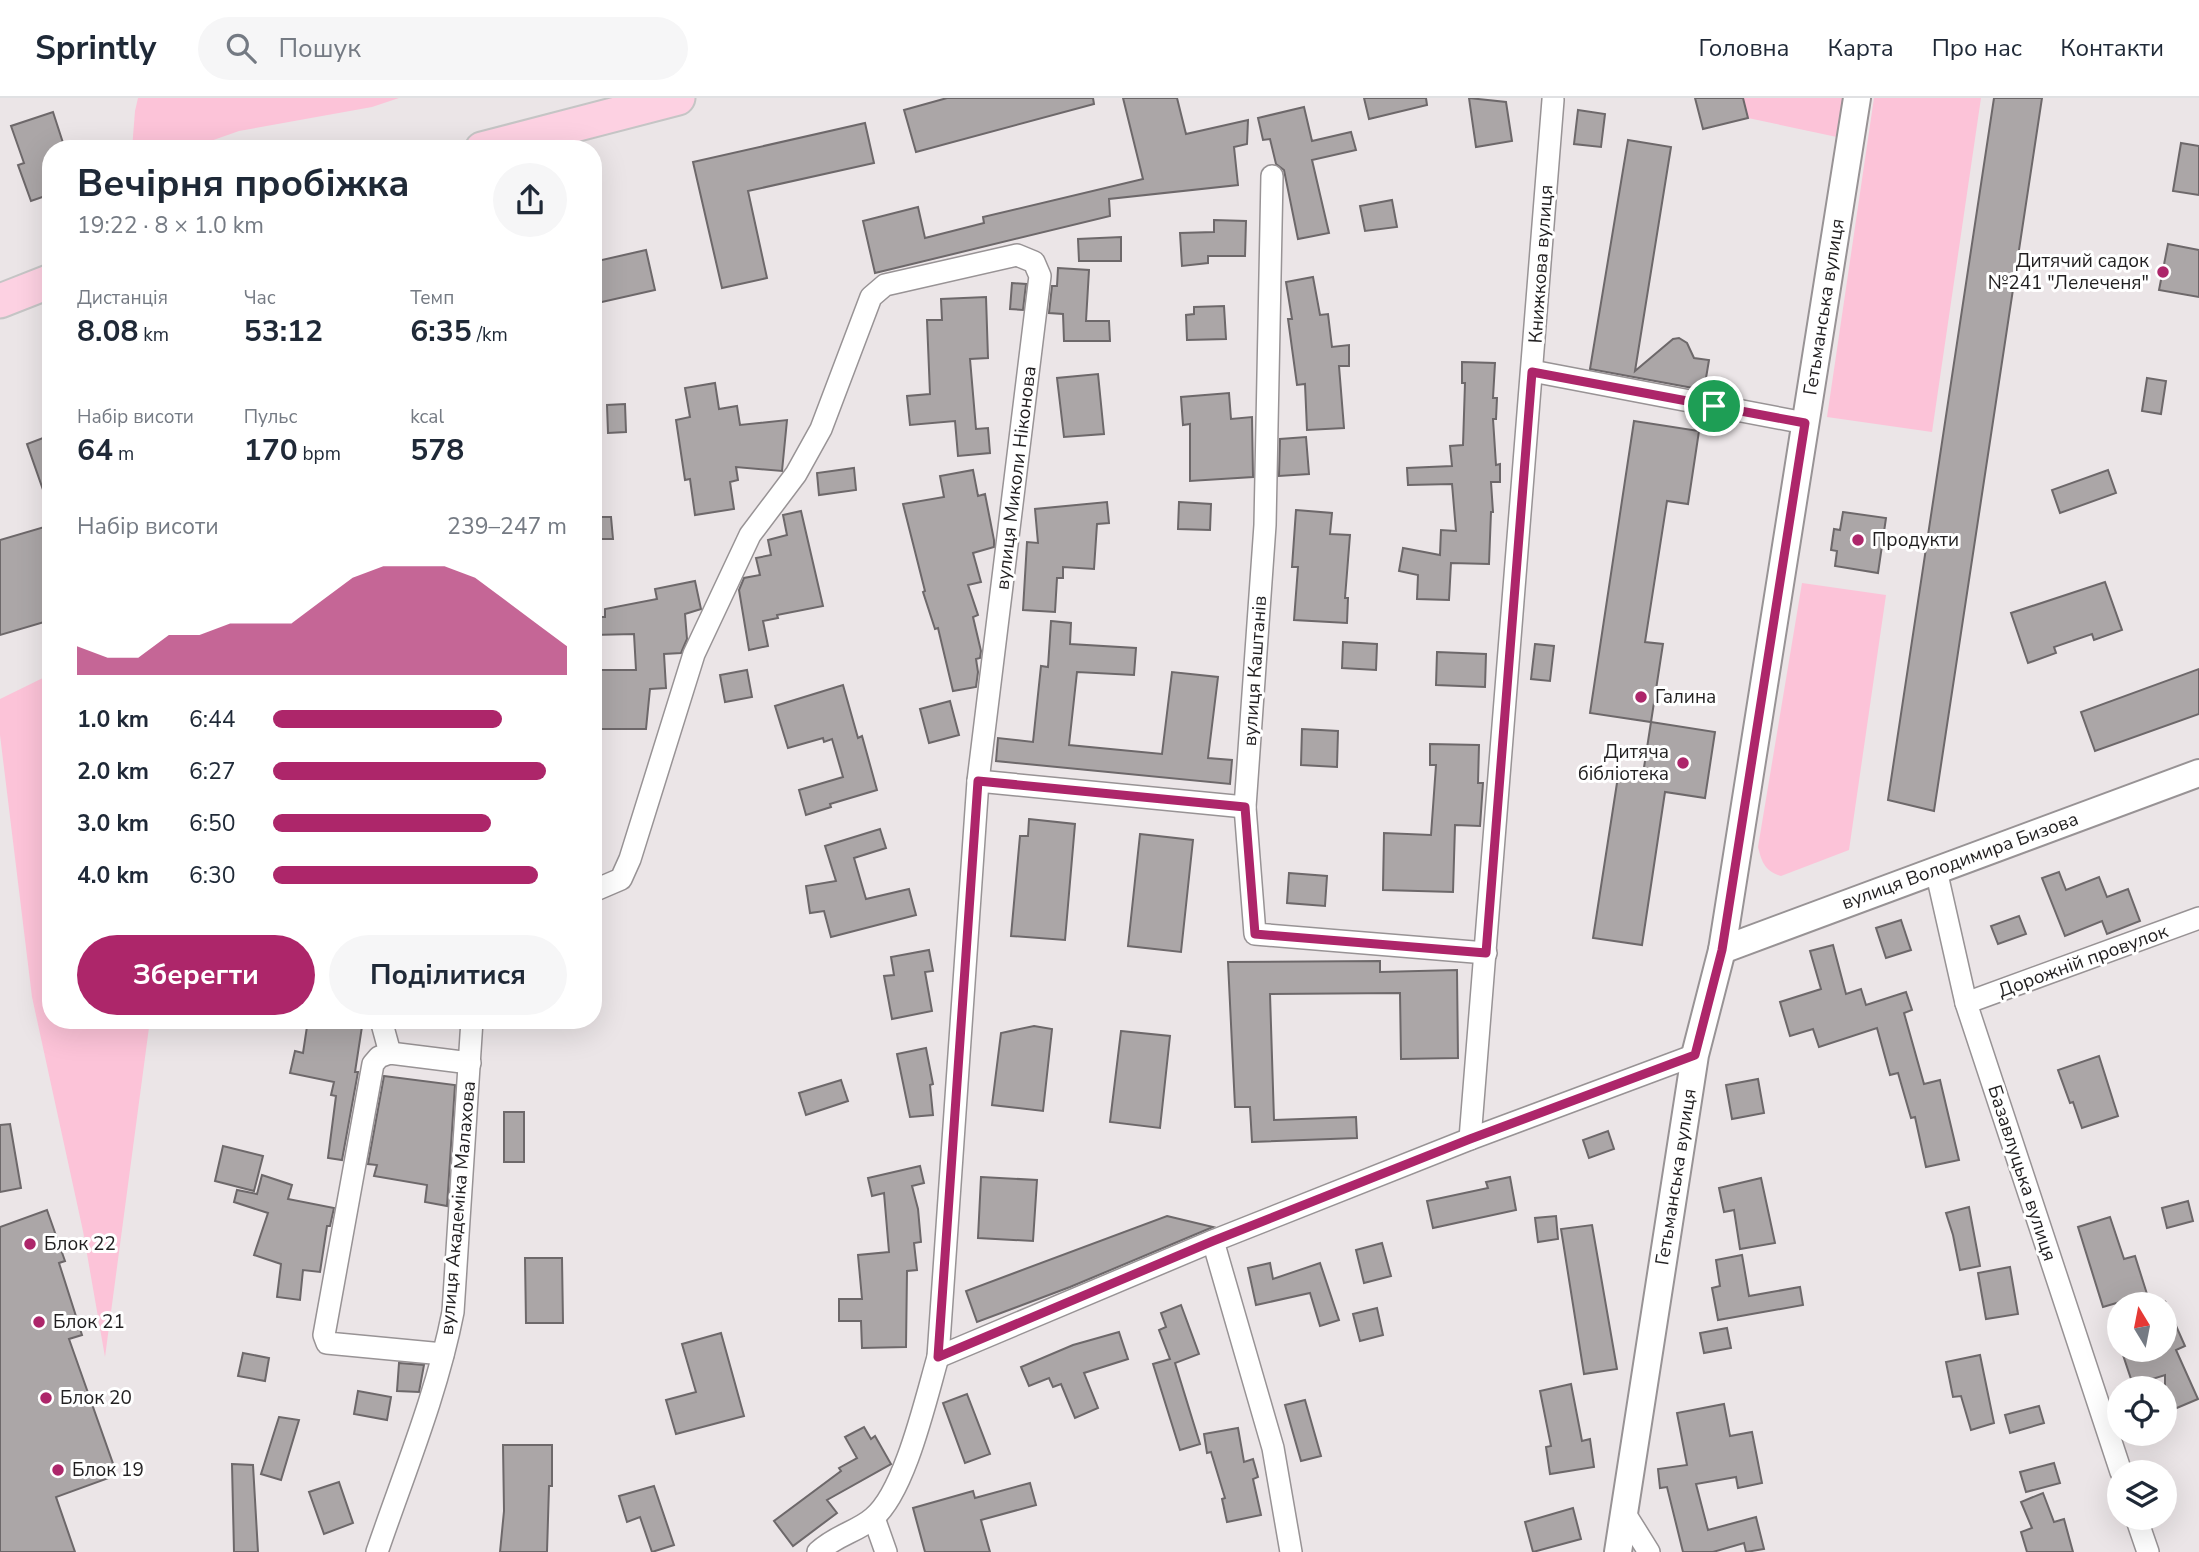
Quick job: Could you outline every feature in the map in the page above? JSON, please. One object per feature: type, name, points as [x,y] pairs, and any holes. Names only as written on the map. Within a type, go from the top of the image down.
[{"type":"main road","points":[[511,140],[622,105],[678,98]]},
{"type":"main road","points":[[0,301],[42,285]]},
{"type":"street","name":"Гетьманська вулиця","points":[[1618,1552],[1695,1055],[1722,950],[1857,98]]},
{"type":"street","name":"Книжкова вулиця","points":[[1470,1139],[1553,100]]},
{"type":"street","name":"вулиця Каштанів","points":[[1272,176],[1265,525],[1245,807],[1255,934],[1486,953]]},
{"type":"street","name":"вулиця Миколи Ніконова","points":[[602,887],[621,879],[630,859],[694,654],[750,535],[796,474],[821,429],[871,297],[885,285],[1017,255],[1034,262],[1040,276],[978,781],[938,1357],[912,1447],[894,1492],[874,1518]]},
{"type":"street","points":[[1532,372],[1805,423]]},
{"type":"street","name":"вулиця Володимира Бизова","points":[[1722,950],[2199,773]]},
{"type":"street","points":[[978,781],[1245,807]]},
{"type":"street","name":"Базавлуцька вулиця","points":[[1936,870],[1966,1003],[2117,1460]]},
{"type":"street","name":"Дорожній провулок","points":[[1966,1003],[2199,918]]},
{"type":"street","points":[[383,1029],[390,1053]]},
{"type":"street","name":"вулиця Академіка Малахова","points":[[377,1552],[443,1354],[453,1312],[472,1029]]},
{"type":"street","points":[[443,1354],[327,1343],[325,1340],[373,1064],[379,1057],[390,1053],[470,1063]]},
{"type":"street","points":[[938,1357],[1213,1241],[1470,1139],[1695,1055]]},
{"type":"street","points":[[1213,1241],[1273,1448],[1291,1552]]},
{"type":"street","points":[[1624,1512],[1649,1552]]},
{"type":"street","points":[[818,1552],[830,1541],[874,1518],[886,1552]]},
{"type":"street","points":[[2140,1530],[2148,1552]]},
{"type":"shaded area","points":[[138,98],[399,98],[372,107],[239,131],[214,140],[133,140]]},
{"type":"shaded area","points":[[1743,98],[1857,98],[1851,140],[1748,118]]},
{"type":"shaded area","points":[[1874,98],[1981,98],[1932,432],[1827,417]]},
{"type":"shaded area","points":[[1802,583],[1886,595],[1849,850],[1781,876],[1765,866],[1758,847]]},
{"type":"shaded area","points":[[42,678],[42,1029],[149,1029],[105,1357],[83,1231],[32,997],[0,735],[0,699]]},
{"type":"building","points":[[947,98],[1093,98],[1094,104],[916,152],[904,110]]},
{"type":"building","points":[[1123,98],[1177,98],[1186,134],[1248,120],[1247,144],[1234,147],[1238,185],[1109,199],[1110,216],[875,273],[863,221],[918,207],[925,238],[984,223],[983,217],[1143,179]]},
{"type":"building","points":[[1364,98],[1426,98],[1427,105],[1369,119]]},
{"type":"building","points":[[1469,98],[1506,102],[1512,141],[1476,147]]},
{"type":"building","points":[[1695,98],[1743,98],[1748,118],[1703,129]]},
{"type":"building","points":[[1994,98],[2042,98],[1934,811],[1888,800]]},
{"type":"building","points":[[1304,107],[1312,141],[1351,132],[1356,150],[1312,160],[1329,233],[1298,239],[1284,170],[1276,164],[1270,139],[1263,140],[1258,118]]},
{"type":"building","points":[[1578,110],[1605,114],[1601,147],[1574,144]]},
{"type":"building","points":[[53,112],[62,140],[42,140],[42,197],[31,201],[18,165],[24,163],[11,126]]},
{"type":"building","points":[[865,123],[874,163],[748,191],[767,278],[722,288],[693,162]]},
{"type":"building","points":[[1628,140],[1671,147],[1635,371],[1673,339],[1679,338],[1687,343],[1694,358],[1709,360],[1704,390],[1590,369]]},
{"type":"building","points":[[2181,143],[2199,146],[2199,195],[2173,191]]},
{"type":"building","points":[[1392,200],[1397,227],[1365,231],[1360,206]]},
{"type":"building","points":[[1214,220],[1246,221],[1245,256],[1208,256],[1208,263],[1182,266],[1180,233],[1214,232]]},
{"type":"building","points":[[1121,237],[1121,261],[1079,261],[1078,239]]},
{"type":"building","points":[[2168,244],[2199,250],[2199,297],[2159,290]]},
{"type":"building","points":[[646,250],[655,290],[602,302],[602,260]]},
{"type":"building","points":[[1058,268],[1089,270],[1086,321],[1109,321],[1110,341],[1064,341],[1063,314],[1049,313],[1052,286],[1057,286]]},
{"type":"building","points":[[1313,277],[1320,315],[1328,314],[1332,347],[1349,345],[1349,366],[1339,366],[1344,428],[1307,430],[1305,384],[1297,385],[1286,282]]},
{"type":"building","points":[[1012,283],[1026,284],[1023,310],[1010,309]]},
{"type":"building","points":[[986,297],[988,358],[970,359],[976,429],[988,428],[990,453],[958,456],[955,421],[910,425],[907,396],[930,394],[927,320],[942,320],[941,299]]},
{"type":"building","points":[[1224,306],[1226,339],[1187,340],[1186,315],[1194,314],[1194,307]]},
{"type":"building","points":[[1462,362],[1495,363],[1493,398],[1497,398],[1496,419],[1493,419],[1500,482],[1491,482],[1493,512],[1489,564],[1451,563],[1449,600],[1417,599],[1418,575],[1399,571],[1403,548],[1440,555],[1441,530],[1456,531],[1452,484],[1408,485],[1407,468],[1452,466],[1450,446],[1463,445],[1465,383],[1462,383]]},
{"type":"building","points":[[1098,374],[1104,434],[1064,437],[1057,378]]},
{"type":"building","points":[[2147,378],[2166,381],[2161,414],[2142,411]]},
{"type":"building","points":[[715,383],[719,409],[737,406],[740,425],[787,420],[782,471],[736,467],[738,480],[730,482],[734,509],[695,515],[690,479],[685,480],[676,420],[690,417],[685,388]]},
{"type":"building","points":[[1229,393],[1231,419],[1252,417],[1253,477],[1190,481],[1190,424],[1183,425],[1181,397]]},
{"type":"building","points":[[625,404],[626,432],[608,433],[607,405]]},
{"type":"building","points":[[1634,421],[1699,431],[1688,504],[1667,501],[1645,642],[1663,644],[1651,722],[1590,713]]},
{"type":"building","points":[[1306,437],[1309,474],[1279,476],[1280,439]]},
{"type":"building","points":[[42,438],[42,487],[27,444]]},
{"type":"building","points":[[854,468],[856,490],[819,495],[817,473]]},
{"type":"building","points":[[973,470],[978,496],[985,494],[994,547],[973,553],[981,582],[968,585],[978,615],[973,617],[981,651],[980,658],[976,659],[976,687],[953,691],[938,628],[935,629],[923,592],[925,591],[903,504],[944,497],[940,476]]},
{"type":"building","points":[[2108,470],[2116,493],[2060,513],[2052,490]]},
{"type":"building","points":[[1107,502],[1109,523],[1097,524],[1094,569],[1063,567],[1063,578],[1057,578],[1055,612],[1023,610],[1027,542],[1038,543],[1035,509]]},
{"type":"building","points":[[1179,502],[1211,504],[1210,530],[1178,529]]},
{"type":"building","points":[[1296,510],[1332,513],[1330,534],[1350,535],[1345,598],[1348,598],[1347,623],[1294,620],[1298,567],[1292,567]]},
{"type":"building","points":[[801,511],[823,606],[777,615],[778,618],[763,621],[768,646],[749,650],[739,590],[744,578],[760,575],[756,558],[771,555],[768,540],[787,535],[783,515]]},
{"type":"building","name":"Продукти","points":[[1843,512],[1886,518],[1878,573],[1835,566],[1837,551],[1831,550],[1834,529],[1840,530]]},
{"type":"building","points":[[602,517],[611,517],[613,539],[602,539]]},
{"type":"building","points":[[42,528],[42,623],[0,635],[0,540]]},
{"type":"building","points":[[695,581],[701,609],[685,614],[687,639],[681,653],[664,654],[666,688],[650,689],[646,729],[602,729],[602,670],[636,670],[634,634],[602,635],[605,609],[657,599],[655,589]]},
{"type":"building","points":[[2105,582],[2122,630],[2094,640],[2092,634],[2054,647],[2056,653],[2028,663],[2011,613]]},
{"type":"building","points":[[1051,621],[1071,623],[1070,644],[1136,648],[1134,675],[1077,672],[1069,745],[1162,754],[1172,672],[1218,677],[1208,758],[1232,760],[1230,784],[996,761],[998,738],[1033,742],[1041,666],[1048,667]]},
{"type":"building","points":[[1343,642],[1377,644],[1376,670],[1342,668]]},
{"type":"building","points":[[1535,644],[1554,646],[1550,681],[1531,679]]},
{"type":"building","points":[[1437,652],[1486,654],[1485,687],[1436,685]]},
{"type":"building","points":[[2199,669],[2199,714],[2095,751],[2081,712]]},
{"type":"building","points":[[747,670],[752,697],[725,702],[720,675]]},
{"type":"building","points":[[843,685],[858,738],[862,736],[877,790],[830,804],[831,807],[806,815],[799,790],[843,777],[832,739],[824,742],[823,738],[788,748],[775,706]]},
{"type":"building","points":[[950,701],[959,735],[929,743],[920,709]]},
{"type":"building","points":[[1651,722],[1715,732],[1705,798],[1665,792],[1642,945],[1593,938],[1619,770],[1643,774]]},
{"type":"building","points":[[1302,729],[1338,731],[1337,767],[1301,765]]},
{"type":"building","points":[[1430,744],[1479,745],[1478,783],[1483,783],[1480,826],[1455,825],[1453,892],[1383,890],[1384,833],[1431,835],[1436,765],[1430,765]]},
{"type":"building","points":[[1029,819],[1075,824],[1065,940],[1011,936],[1020,836],[1028,836]]},
{"type":"building","points":[[880,829],[886,848],[854,858],[866,899],[909,889],[916,915],[831,937],[824,911],[810,913],[806,886],[836,881],[825,846]]},
{"type":"building","points":[[1140,834],[1193,840],[1181,952],[1128,946]]},
{"type":"building","points":[[2059,872],[2066,890],[2099,877],[2107,897],[2128,889],[2140,921],[2107,934],[2102,921],[2065,936],[2042,878]]},
{"type":"building","points":[[1289,873],[1327,876],[1325,906],[1287,903]]},
{"type":"building","points":[[2019,916],[2026,934],[1998,944],[1991,926]]},
{"type":"building","points":[[1901,920],[1911,950],[1886,958],[1876,928]]},
{"type":"building","points":[[1833,945],[1846,994],[1861,989],[1866,1005],[1906,992],[1912,1010],[1904,1013],[1924,1084],[1940,1080],[1959,1160],[1926,1167],[1915,1117],[1911,1118],[1898,1073],[1890,1075],[1877,1028],[1819,1047],[1813,1029],[1790,1036],[1780,1002],[1821,989],[1810,951]]},
{"type":"building","points":[[929,950],[933,971],[925,972],[932,1011],[892,1019],[884,976],[894,975],[891,957]]},
{"type":"building","points":[[1380,961],[1380,972],[1457,970],[1458,1058],[1401,1059],[1400,993],[1270,994],[1274,1120],[1356,1117],[1357,1138],[1252,1142],[1250,1107],[1235,1107],[1228,962]]},
{"type":"building","points":[[1034,1026],[1052,1029],[1043,1111],[992,1105],[1001,1033]]},
{"type":"building","points":[[307,1029],[362,1029],[355,1072],[358,1072],[342,1160],[328,1158],[336,1096],[331,1095],[334,1082],[290,1073],[295,1051],[303,1053]]},
{"type":"building","points":[[1121,1031],[1170,1036],[1160,1128],[1110,1122]]},
{"type":"building","points":[[926,1048],[933,1084],[930,1085],[933,1115],[910,1117],[897,1054]]},
{"type":"building","points":[[2099,1056],[2118,1116],[2082,1128],[2058,1070]]},
{"type":"building","points":[[384,1076],[455,1085],[447,1206],[425,1202],[427,1185],[374,1176],[377,1165],[368,1164]]},
{"type":"building","points":[[1758,1079],[1764,1113],[1732,1119],[1726,1085]]},
{"type":"building","points":[[841,1080],[848,1101],[806,1115],[799,1093]]},
{"type":"building","points":[[504,1112],[524,1112],[524,1162],[504,1162]]},
{"type":"building","points":[[10,1124],[21,1188],[0,1192],[0,1125]]},
{"type":"building","points":[[1608,1131],[1614,1149],[1589,1158],[1583,1140]]},
{"type":"building","points":[[223,1146],[263,1156],[254,1191],[215,1181]]},
{"type":"building","points":[[920,1166],[924,1183],[912,1186],[918,1209],[921,1242],[914,1243],[917,1270],[907,1271],[906,1347],[862,1348],[861,1321],[839,1321],[839,1299],[862,1299],[858,1255],[889,1252],[884,1193],[872,1196],[868,1178]]},
{"type":"building","points":[[262,1175],[292,1185],[288,1199],[334,1208],[330,1226],[327,1226],[320,1272],[303,1270],[300,1300],[277,1297],[281,1264],[254,1255],[268,1213],[234,1202],[237,1190],[257,1194]]},
{"type":"building","points":[[981,1177],[1037,1180],[1033,1241],[978,1238]]},
{"type":"building","points":[[1510,1177],[1516,1210],[1433,1228],[1427,1201],[1488,1188],[1486,1182]]},
{"type":"building","points":[[1761,1178],[1775,1243],[1740,1249],[1734,1210],[1724,1212],[1719,1188]]},
{"type":"building","points":[[2188,1201],[2193,1221],[2167,1228],[2162,1208]]},
{"type":"building","points":[[1969,1207],[1980,1266],[1960,1270],[1946,1213]]},
{"type":"building","points":[[47,1210],[65,1261],[59,1263],[82,1335],[69,1339],[117,1475],[56,1497],[75,1552],[0,1552],[0,1227]]},
{"type":"building","points":[[1167,1216],[1213,1227],[1070,1287],[977,1322],[966,1291]]},
{"type":"building","points":[[1556,1216],[1558,1239],[1538,1242],[1535,1218]]},
{"type":"building","points":[[2110,1217],[2124,1259],[2135,1256],[2146,1292],[2107,1292],[2107,1306],[2103,1307],[2078,1227]]},
{"type":"building","points":[[1592,1225],[1617,1369],[1584,1374],[1561,1229]]},
{"type":"building","points":[[1382,1243],[1391,1276],[1364,1283],[1356,1250]]},
{"type":"building","points":[[1742,1255],[1749,1296],[1800,1287],[1803,1305],[1718,1320],[1712,1288],[1720,1286],[1716,1260]]},
{"type":"building","points":[[525,1258],[562,1258],[563,1323],[526,1323]]},
{"type":"building","points":[[1270,1263],[1273,1279],[1320,1263],[1339,1320],[1320,1326],[1310,1293],[1256,1305],[1248,1268]]},
{"type":"building","points":[[2010,1267],[2018,1314],[1986,1319],[1978,1273]]},
{"type":"building","points":[[1181,1305],[1199,1354],[1175,1363],[1200,1444],[1180,1450],[1153,1364],[1170,1359],[1159,1330],[1166,1327],[1161,1313]]},
{"type":"building","points":[[1377,1308],[1383,1335],[1360,1341],[1353,1314]]},
{"type":"building","points":[[1727,1328],[1731,1348],[1704,1353],[1700,1333]]},
{"type":"building","points":[[2177,1328],[2185,1346],[2177,1350]]},
{"type":"building","points":[[1119,1332],[1128,1359],[1084,1373],[1098,1408],[1075,1418],[1061,1384],[1053,1387],[1049,1378],[1029,1386],[1021,1367],[1073,1345]]},
{"type":"building","points":[[721,1333],[744,1416],[676,1434],[666,1400],[696,1392],[682,1344]]},
{"type":"building","points":[[2177,1352],[2198,1399],[2177,1408],[2177,1376],[2130,1376],[2125,1362],[2177,1362]]},
{"type":"building","points":[[243,1353],[269,1358],[265,1381],[238,1376]]},
{"type":"building","points":[[1980,1355],[1994,1423],[1971,1430],[1961,1396],[1953,1397],[1946,1362]]},
{"type":"building","points":[[399,1363],[424,1365],[419,1392],[397,1391]]},
{"type":"building","points":[[1571,1384],[1582,1441],[1590,1439],[1594,1467],[1550,1474],[1546,1447],[1551,1446],[1540,1391]]},
{"type":"building","points":[[358,1391],[391,1397],[387,1420],[354,1414]]},
{"type":"building","points":[[967,1394],[990,1454],[965,1463],[943,1403]]},
{"type":"building","points":[[1305,1400],[1321,1456],[1301,1461],[1285,1405]]},
{"type":"building","points":[[1724,1404],[1730,1436],[1752,1432],[1762,1483],[1738,1488],[1736,1477],[1696,1484],[1708,1530],[1756,1517],[1764,1549],[1746,1552],[1744,1543],[1713,1552],[1683,1552],[1667,1487],[1660,1488],[1658,1469],[1687,1465],[1677,1413]]},
{"type":"building","points":[[2039,1406],[2044,1423],[2010,1433],[2005,1415]]},
{"type":"building","points":[[279,1417],[299,1420],[281,1480],[261,1474]]},
{"type":"building","points":[[864,1427],[871,1439],[875,1436],[891,1464],[827,1500],[837,1513],[793,1546],[774,1521],[841,1471],[839,1468],[857,1458],[845,1437]]},
{"type":"building","points":[[1238,1428],[1244,1462],[1253,1459],[1258,1477],[1253,1479],[1261,1515],[1227,1522],[1222,1499],[1225,1498],[1211,1452],[1207,1453],[1204,1434]]},
{"type":"building","points":[[503,1445],[552,1445],[547,1552],[500,1552],[504,1511]]},
{"type":"building","points":[[2054,1463],[2060,1483],[2026,1492],[2020,1472]]},
{"type":"building","points":[[232,1464],[253,1465],[258,1552],[234,1552]]},
{"type":"building","points":[[339,1482],[353,1523],[324,1534],[309,1492]]},
{"type":"building","points":[[1030,1483],[1036,1505],[981,1520],[990,1552],[925,1552],[913,1508],[973,1491],[975,1498]]},
{"type":"building","points":[[654,1486],[674,1545],[652,1552],[640,1517],[627,1522],[619,1496]]},
{"type":"building","points":[[2043,1493],[2054,1522],[2064,1519],[2073,1552],[2027,1552],[2021,1532],[2032,1528],[2021,1502]]},
{"type":"building","points":[[1573,1508],[1581,1539],[1533,1552],[1525,1522]]},
{"type":"place","name":"Дитячий садок №241 \"Лелеченя\"","points":[[2163,272]]},
{"type":"place","name":"Продукти","points":[[1858,540]]},
{"type":"place","name":"Галина","points":[[1641,697]]},
{"type":"place","name":"Дитяча бібліотека","points":[[1683,763]]},
{"type":"place","name":"Блок 22","points":[[30,1244]]},
{"type":"place","name":"Блок 21","points":[[39,1322]]},
{"type":"place","name":"Блок 20","points":[[46,1398]]},
{"type":"place","name":"Блок 19","points":[[58,1470]]},
{"type":"route","points":[[1532,372],[1714,406],[1805,423],[1722,950],[1695,1055],[1470,1139],[1213,1241],[938,1357],[978,781],[1245,807],[1255,934],[1486,953],[1532,372]]}]
